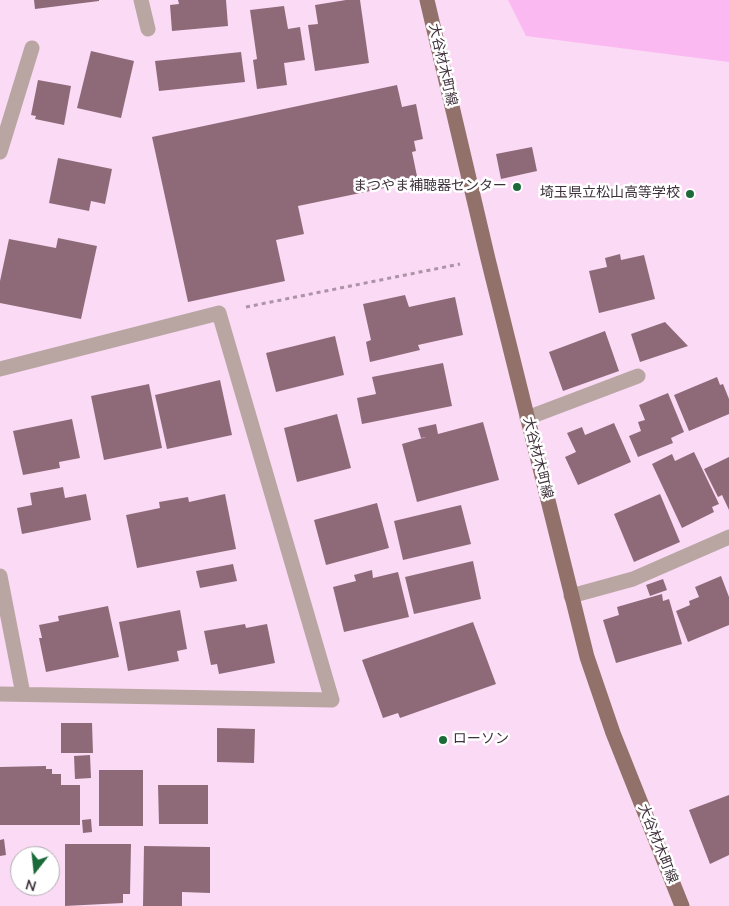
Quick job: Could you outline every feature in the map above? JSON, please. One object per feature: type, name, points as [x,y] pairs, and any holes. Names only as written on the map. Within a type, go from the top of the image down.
[{"type":"main road","name":"大谷材木町線","points":[[427,0],[488,258],[587,657],[613,733],[682,906]]},
{"type":"street","points":[[141,0],[148,29]]},
{"type":"street","points":[[0,152],[32,48]]},
{"type":"street","points":[[0,370],[219,313],[332,700],[0,694]]},
{"type":"street","points":[[527,418],[638,376]]},
{"type":"street","points":[[571,596],[634,579],[729,537]]},
{"type":"street","points":[[0,576],[23,694]]},
{"type":"path","points":[[219,313],[488,258]]},
{"type":"shaded area","points":[[508,0],[729,0],[729,62],[526,36]]},
{"type":"building","points":[[34,0],[99,0],[99,1],[35,9]]},
{"type":"building","points":[[178,0],[226,0],[228,26],[172,31],[170,5],[179,4]]},
{"type":"building","points":[[346,0],[360,0],[369,63],[315,71],[308,25],[318,24],[315,5]]},
{"type":"building","points":[[284,6],[288,29],[300,27],[305,60],[284,63],[287,85],[257,89],[253,60],[257,59],[250,10]]},
{"type":"building","points":[[91,51],[134,61],[121,118],[77,108]]},
{"type":"building","points":[[241,52],[245,82],[159,91],[155,61]]},
{"type":"building","points":[[38,80],[71,86],[64,125],[35,119],[36,116],[31,115]]},
{"type":"building","points":[[397,85],[402,107],[416,104],[423,139],[414,141],[416,151],[412,152],[418,181],[298,206],[304,234],[276,240],[285,281],[188,302],[152,137]]},
{"type":"building","points":[[532,147],[537,171],[501,179],[496,154]]},
{"type":"building","points":[[58,158],[112,169],[105,204],[91,201],[89,211],[49,203]]},
{"type":"building","points":[[58,238],[97,246],[81,319],[0,303],[0,281],[9,239],[56,248]]},
{"type":"building","points":[[620,254],[621,260],[644,255],[655,299],[599,313],[589,271],[607,267],[605,258]]},
{"type":"building","points":[[405,295],[409,307],[455,297],[463,335],[418,345],[420,350],[370,362],[366,342],[371,340],[363,304]]},
{"type":"building","points":[[665,322],[688,346],[640,362],[631,334]]},
{"type":"building","points":[[605,331],[619,371],[563,391],[549,352]]},
{"type":"building","points":[[335,336],[344,375],[276,392],[266,353]]},
{"type":"building","points":[[443,363],[452,406],[362,424],[357,398],[376,394],[372,377]]},
{"type":"building","points":[[717,377],[720,385],[723,384],[729,399],[729,414],[689,431],[674,395]]},
{"type":"building","points":[[220,380],[232,435],[167,449],[155,395]]},
{"type":"building","points":[[149,384],[162,448],[104,460],[91,396]]},
{"type":"building","points":[[668,393],[684,432],[671,438],[673,443],[638,457],[629,436],[641,431],[638,422],[645,420],[639,405]]},
{"type":"building","points":[[337,414],[351,468],[297,482],[284,428]]},
{"type":"building","points":[[72,419],[80,458],[59,462],[60,468],[23,475],[13,431]]},
{"type":"building","points":[[483,422],[499,480],[417,502],[402,444],[426,437],[421,438],[418,428],[436,424],[438,434]]},
{"type":"building","points":[[614,423],[631,462],[578,485],[565,457],[576,452],[567,433],[582,427],[585,435]]},
{"type":"building","points":[[694,452],[719,504],[712,507],[714,512],[682,528],[652,464],[672,454],[675,461]]},
{"type":"building","points":[[729,457],[729,510],[722,495],[718,497],[704,469]]},
{"type":"building","points":[[63,487],[65,498],[86,494],[91,520],[22,534],[17,508],[32,505],[30,493]]},
{"type":"building","points":[[225,494],[236,549],[137,568],[126,515],[160,508],[159,502],[188,497],[189,502]]},
{"type":"building","points":[[660,494],[680,542],[634,562],[614,514]]},
{"type":"building","points":[[377,503],[389,548],[326,565],[314,520]]},
{"type":"building","points":[[461,505],[471,544],[403,560],[394,521]]},
{"type":"building","points":[[473,561],[481,599],[414,614],[405,577]]},
{"type":"building","points":[[233,564],[237,581],[200,588],[196,571]]},
{"type":"building","points":[[372,570],[373,578],[398,572],[409,617],[344,632],[333,587],[356,581],[354,575]]},
{"type":"building","points":[[721,576],[729,597],[729,625],[688,642],[676,611],[690,605],[689,601],[699,597],[695,587]]},
{"type":"building","points":[[663,579],[667,590],[650,596],[646,585]]},
{"type":"building","points":[[662,594],[663,601],[669,599],[682,644],[616,663],[603,620],[619,615],[617,607]]},
{"type":"building","points":[[108,606],[119,657],[46,672],[39,638],[42,638],[39,625],[59,621],[58,616]]},
{"type":"building","points":[[180,610],[187,649],[177,651],[179,661],[128,671],[119,622]]},
{"type":"building","points":[[473,622],[496,684],[400,718],[398,713],[383,718],[362,660]]},
{"type":"building","points":[[245,624],[246,628],[267,624],[275,663],[219,674],[217,664],[211,665],[204,631]]},
{"type":"building","points":[[61,723],[92,723],[93,753],[61,753]]},
{"type":"building","points":[[217,728],[255,729],[254,763],[217,762]]},
{"type":"building","points":[[90,755],[91,778],[75,779],[74,756]]},
{"type":"building","points":[[46,766],[46,769],[52,769],[52,774],[61,774],[61,785],[80,785],[80,825],[0,825],[0,767]]},
{"type":"building","points":[[99,770],[143,770],[143,826],[99,826]]},
{"type":"building","points":[[158,785],[208,785],[208,824],[159,824]]},
{"type":"building","points":[[729,795],[729,855],[710,864],[689,810]]},
{"type":"building","points":[[91,819],[92,832],[83,833],[82,820]]},
{"type":"building","points":[[4,839],[6,855],[0,856],[0,840]]},
{"type":"building","points":[[65,844],[131,844],[130,894],[123,894],[123,903],[65,906]]},
{"type":"building","points":[[144,846],[210,847],[210,893],[182,892],[182,906],[143,906]]},
{"type":"place","name":"まつやま補聴器センター","points":[[517,187]]},
{"type":"place","name":"埼玉県立松山高等学校","points":[[690,194]]},
{"type":"place","name":"ローソン","points":[[443,740]]}]
